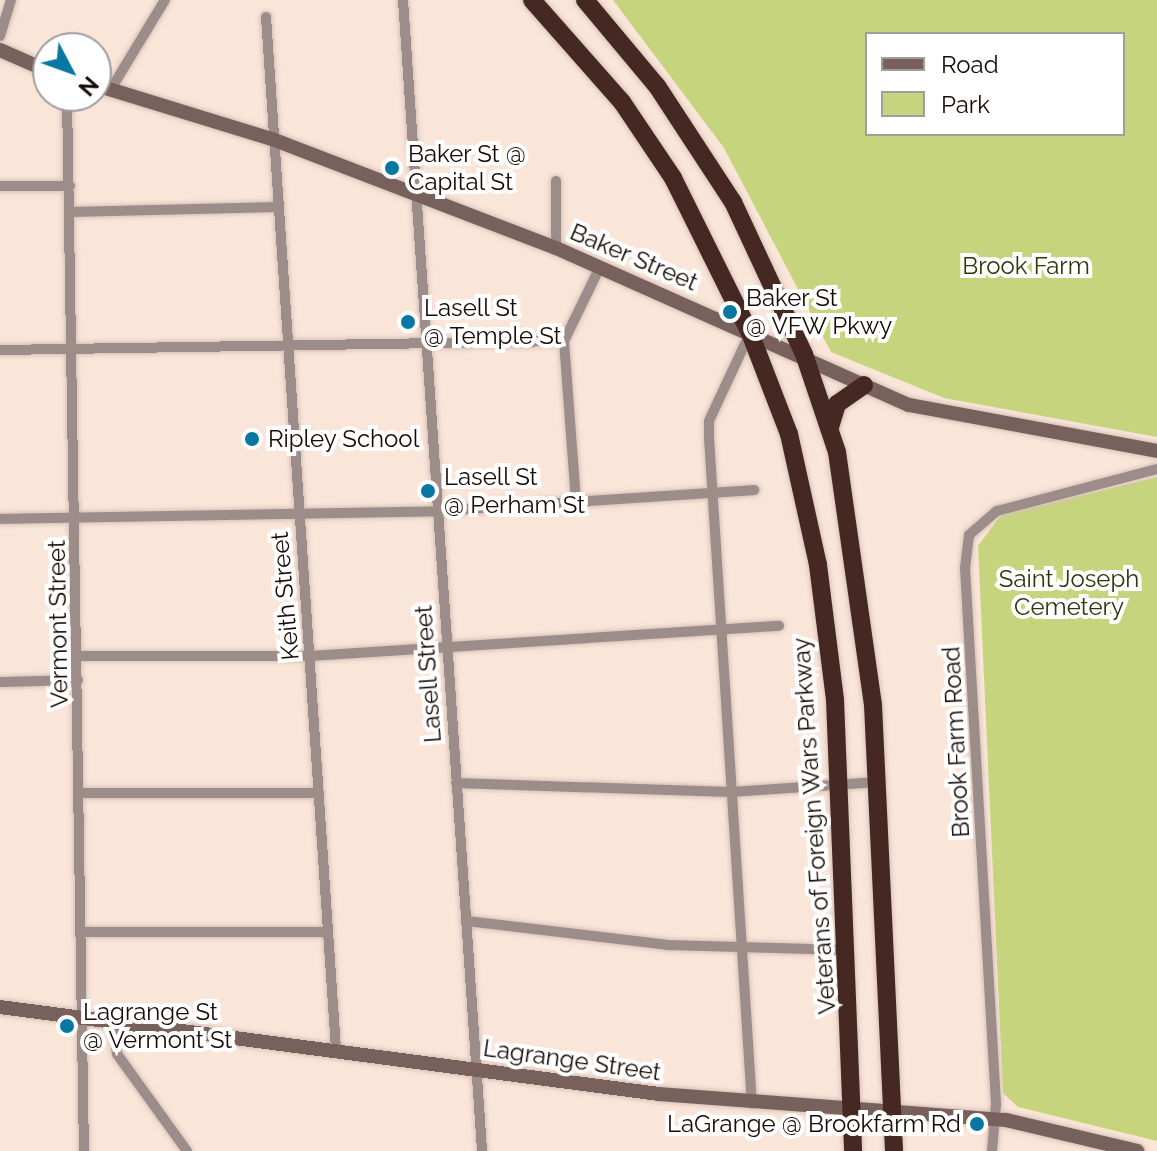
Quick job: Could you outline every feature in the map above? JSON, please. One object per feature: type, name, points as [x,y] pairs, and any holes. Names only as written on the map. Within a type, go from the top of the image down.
[{"type":"highway","name":"Veterans of Foreign Wars Parkway","points":[[532,0],[660,156],[750,333],[785,420],[807,509],[841,786],[853,1151]]},
{"type":"highway","points":[[585,0],[709,162],[804,354],[830,427],[855,548],[879,782],[894,1151]]},
{"type":"highway","points":[[830,427],[837,404],[864,385]]},
{"type":"street","points":[[0,36],[11,0]]},
{"type":"street","points":[[112,87],[165,0]]},
{"type":"street","name":"Lasell Street","points":[[403,0],[482,1151]]},
{"type":"street","name":"Keith Street","points":[[266,17],[336,1049]]},
{"type":"street","points":[[0,50],[32,64]]},
{"type":"street","name":"Baker Street","points":[[112,89],[272,139],[556,248],[804,354],[864,385],[947,415],[1157,451]]},
{"type":"street","name":"Vermont Street","points":[[68,112],[87,1022],[84,1151]]},
{"type":"street","points":[[556,181],[556,248]]},
{"type":"street","points":[[0,186],[70,186]]},
{"type":"street","points":[[70,212],[279,207]]},
{"type":"street","points":[[576,501],[564,341],[600,267]]},
{"type":"street","points":[[750,333],[709,421],[752,1104]]},
{"type":"street","points":[[0,350],[426,347],[564,341]]},
{"type":"street","name":"Brook Farm Road","points":[[992,1151],[995,1119],[969,535],[997,511],[1157,469]]},
{"type":"street","points":[[0,519],[299,516],[438,511],[754,490]]},
{"type":"street","points":[[79,656],[310,656],[779,626]]},
{"type":"street","points":[[0,682],[78,680]]},
{"type":"street","points":[[456,783],[731,792],[879,782]]},
{"type":"street","points":[[81,793],[319,793]]},
{"type":"street","points":[[467,921],[744,950],[848,950]]},
{"type":"street","points":[[85,932],[328,932]]},
{"type":"street","name":"Lagrange Street","points":[[0,1007],[87,1022],[336,1049],[475,1070],[752,1104],[995,1119],[1137,1151]]},
{"type":"street","points":[[113,1025],[117,1054],[187,1151]]},
{"type":"green space","name":"Brook Farm","points":[[613,0],[1157,0],[1157,437],[944,398],[831,352],[724,148]]},
{"type":"green space","name":"Saint Joseph Cemetery","points":[[1157,477],[1157,1141],[1018,1107],[1003,1093],[978,546],[1001,515]]},
{"type":"place","name":"Baker St @ Capital St","points":[[392,168]]},
{"type":"place","name":"Baker St @ VFW Pkwy","points":[[730,312]]},
{"type":"place","name":"Lasell St @ Temple St","points":[[408,322]]},
{"type":"place","name":"Ripley School","points":[[252,439]]},
{"type":"place","name":"Lasell St @ Perham St","points":[[428,491]]},
{"type":"place","name":"Lagrange St @ Vermont St","points":[[67,1026]]},
{"type":"place","name":"LaGrange @ Brookfarm Rd","points":[[977,1124]]}]
